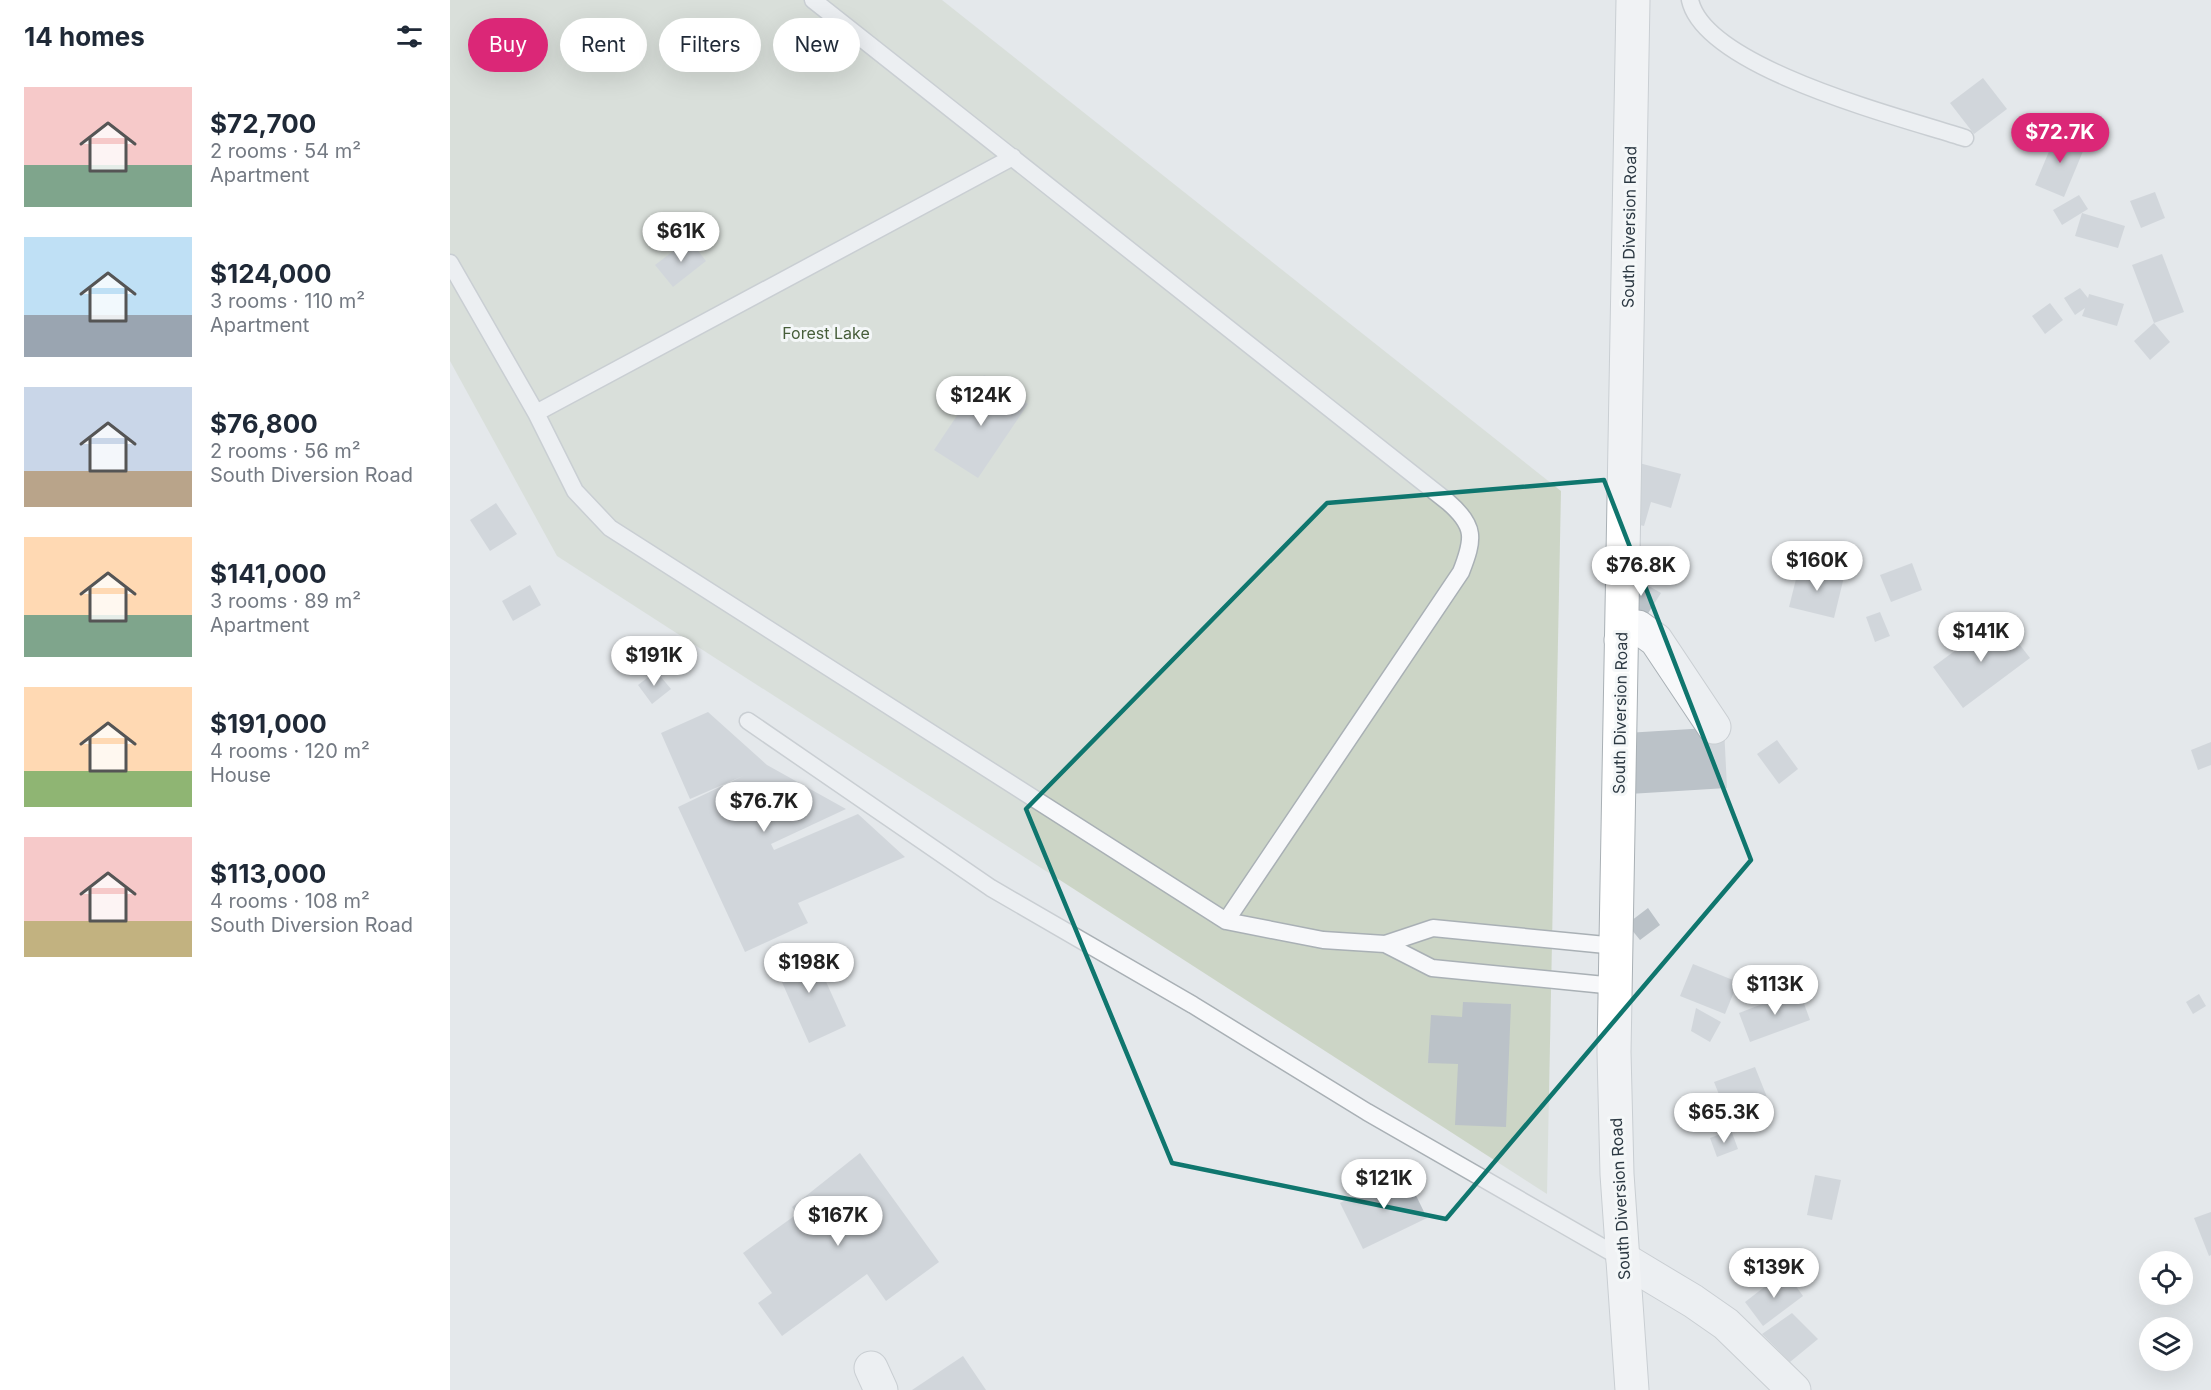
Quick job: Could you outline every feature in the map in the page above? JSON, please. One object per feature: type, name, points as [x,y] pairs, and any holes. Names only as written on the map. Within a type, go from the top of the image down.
[{"type":"main road","name":"South Diversion Road","points":[[1632,1390],[1623,1259],[1614,1052],[1633,0]]},
{"type":"street","points":[[1621,640],[1629,628],[1638,627],[1656,640],[1714,727]]},
{"type":"street","points":[[1623,1259],[1693,1301],[1726,1324],[1794,1390]]},
{"type":"lane","points":[[813,0],[1448,502],[1462,515],[1470,528],[1470,547],[1461,572],[1226,921]]},
{"type":"lane","points":[[1690,0],[1692,9],[1712,34],[1747,59],[1803,85],[1965,138]]},
{"type":"lane","points":[[536,413],[1013,157]]},
{"type":"lane","points":[[450,263],[536,413],[575,491],[610,528],[1226,921],[1323,940],[1385,944],[1433,928],[1616,946]]},
{"type":"lane","points":[[748,721],[991,888],[1193,1005],[1367,1112],[1623,1259]]},
{"type":"lane","points":[[1385,944],[1432,968],[1615,986]]},
{"type":"highlighted area","points":[[1604,480],[1751,860],[1446,1219],[1172,1163],[1026,809],[1327,503]]},
{"type":"green space","name":"Forest Lake","points":[[450,0],[942,0],[1561,491],[1547,1194],[557,556],[450,361]]},
{"type":"building","points":[[1983,78],[2007,109],[1974,134],[1950,103]]},
{"type":"building","points":[[2057,132],[2086,144],[2064,197],[2035,185]]},
{"type":"building","points":[[2155,192],[2165,218],[2141,228],[2130,201]]},
{"type":"building","points":[[2079,195],[2088,209],[2062,225],[2053,210]]},
{"type":"building","points":[[2082,213],[2125,226],[2118,248],[2075,236]]},
{"type":"building","points":[[689,239],[706,261],[673,287],[655,265]]},
{"type":"building","points":[[2162,254],[2184,312],[2154,323],[2132,265]]},
{"type":"building","points":[[2080,288],[2088,298],[2089,294],[2124,304],[2117,326],[2082,316],[2085,308],[2075,315],[2064,298]]},
{"type":"building","points":[[2050,303],[2063,320],[2045,334],[2032,316]]},
{"type":"building","points":[[2154,323],[2170,342],[2150,360],[2134,341]]},
{"type":"building","points":[[984,375],[1028,404],[978,478],[934,450]]},
{"type":"building","points":[[1639,463],[1681,474],[1671,508],[1651,502],[1644,526],[1623,521]]},
{"type":"building","points":[[496,503],[517,534],[490,551],[470,520]]},
{"type":"building","points":[[1912,563],[1922,590],[1891,602],[1880,575]]},
{"type":"building","points":[[1799,567],[1844,577],[1834,618],[1789,607]]},
{"type":"building","points":[[1635,578],[1661,593],[1647,615],[1622,601]]},
{"type":"building","points":[[530,585],[541,605],[513,621],[502,601]]},
{"type":"building","points":[[1880,612],[1890,636],[1875,642],[1866,617]]},
{"type":"building","points":[[1999,618],[2030,658],[1963,708],[1933,667]]},
{"type":"building","points":[[656,671],[671,689],[652,704],[638,685]]},
{"type":"building","points":[[708,712],[767,765],[846,809],[771,844],[774,850],[858,814],[905,857],[798,903],[808,923],[745,952],[678,807],[743,776],[690,799],[661,733]]},
{"type":"building","points":[[1724,727],[1727,788],[1629,794],[1626,733]]},
{"type":"building","points":[[1777,740],[1798,769],[1779,784],[1757,754]]},
{"type":"building","points":[[2211,742],[2211,765],[2198,770],[2191,750]]},
{"type":"building","points":[[1648,908],[1660,925],[1640,940],[1627,924]]},
{"type":"building","points":[[810,946],[846,1026],[809,1043],[773,962]]},
{"type":"building","points":[[1693,964],[1738,982],[1725,1014],[1680,996]]},
{"type":"building","points":[[1799,990],[1810,1020],[1750,1042],[1739,1013]]},
{"type":"building","points":[[2199,994],[2206,1006],[2193,1014],[2186,1002]]},
{"type":"building","points":[[1463,1002],[1511,1004],[1506,1127],[1455,1125],[1458,1064],[1428,1063],[1431,1015],[1462,1017]]},
{"type":"building","points":[[1696,1008],[1721,1022],[1710,1042],[1691,1031]]},
{"type":"building","points":[[1755,1067],[1767,1097],[1726,1112],[1714,1082]]},
{"type":"building","points":[[1731,1130],[1738,1149],[1717,1157],[1710,1138]]},
{"type":"building","points":[[860,1153],[939,1262],[886,1301],[867,1274],[782,1336],[758,1303],[772,1293],[743,1253],[797,1214],[792,1207]]},
{"type":"building","points":[[1404,1171],[1427,1218],[1363,1249],[1340,1203]]},
{"type":"building","points":[[1815,1175],[1841,1180],[1832,1220],[1807,1215]]},
{"type":"building","points":[[2211,1212],[2211,1255],[2209,1256],[2194,1218]]},
{"type":"building","points":[[1785,1271],[1803,1296],[1763,1326],[1745,1302]]},
{"type":"building","points":[[1792,1313],[1818,1339],[1790,1362],[1762,1334]]},
{"type":"building","points":[[963,1356],[986,1390],[912,1390]]}]
